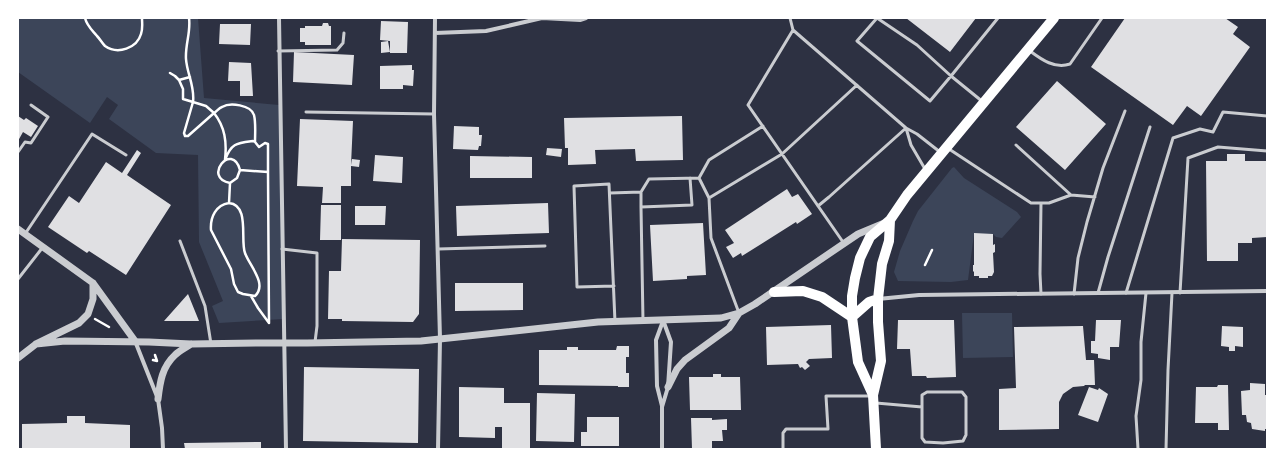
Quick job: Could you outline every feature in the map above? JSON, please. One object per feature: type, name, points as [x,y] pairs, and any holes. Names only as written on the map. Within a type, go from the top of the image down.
[{"type":"highway","points":[[874,398],[858,362],[852,317],[852,296],[860,258],[870,237],[890,220],[907,195],[1054,18]]},
{"type":"highway","points":[[876,449],[874,398],[881,361],[878,299],[882,264],[889,241],[890,220]]},
{"type":"highway","points":[[774,292],[803,291],[816,295],[822,297],[852,317]]},
{"type":"highway","points":[[852,317],[863,306],[878,299]]},
{"type":"street","points":[[279,18],[278,51],[286,449]]},
{"type":"street","points":[[435,18],[434,114],[440,339],[438,449]]},
{"type":"street","points":[[435,33],[486,30],[542,18],[580,20],[586,18]]},
{"type":"street","points":[[36,344],[65,341],[135,341],[211,344],[421,341],[598,322],[721,318],[739,313],[774,292],[858,234],[890,220]]},
{"type":"street","points":[[18,229],[93,283],[135,341],[158,399],[164,449]]},
{"type":"street","points":[[18,358],[36,344],[79,323],[88,314],[93,299],[93,283]]},
{"type":"street","points":[[878,299],[919,295],[1267,291]]},
{"type":"street","points":[[662,449],[662,407],[668,386],[676,370],[685,360],[729,328],[739,313]]},
{"type":"street","points":[[663,320],[671,342],[668,386]]},
{"type":"street","points":[[662,407],[656,386],[656,340],[663,320]]},
{"type":"street","points":[[158,399],[164,369],[167,363],[176,354],[190,344]]},
{"type":"lane","points":[[790,18],[793,30],[906,128],[1031,203],[1049,203],[1072,195],[1095,197]]},
{"type":"lane","points":[[984,104],[951,76],[917,45],[877,18],[857,41],[930,101],[951,76],[998,18]]},
{"type":"lane","points":[[1028,50],[1051,64],[1062,67],[1070,64],[1102,18]]},
{"type":"lane","points":[[793,30],[748,105],[844,244]]},
{"type":"lane","points":[[278,51],[337,50],[343,43],[344,33]]},
{"type":"lane","points":[[709,198],[782,154],[857,85]]},
{"type":"lane","points":[[18,152],[25,142],[31,143],[48,117],[31,105]]},
{"type":"lane","points":[[1074,294],[1078,258],[1103,168],[1125,111]]},
{"type":"lane","points":[[306,112],[434,114]]},
{"type":"lane","points":[[1126,293],[1173,138],[1200,129],[1213,132],[1223,112],[1267,116]]},
{"type":"lane","points":[[699,178],[709,160],[763,126]]},
{"type":"lane","points":[[1098,293],[1108,257],[1150,127]]},
{"type":"lane","points":[[906,128],[911,145],[927,172]]},
{"type":"lane","points":[[818,206],[829,198],[906,128]]},
{"type":"lane","points":[[26,234],[92,134],[126,155]]},
{"type":"lane","points":[[1016,145],[1072,195]]},
{"type":"lane","points":[[1180,293],[1188,158],[1218,147],[1267,151]]},
{"type":"lane","points":[[641,207],[692,205],[690,178]]},
{"type":"lane","points":[[643,321],[641,192],[649,179],[699,178]]},
{"type":"lane","points":[[699,178],[709,198],[711,238],[739,313]]},
{"type":"lane","points":[[614,286],[577,288],[574,186],[610,184],[616,322]]},
{"type":"lane","points":[[610,193],[641,192]]},
{"type":"lane","points":[[1041,203],[1041,294]]},
{"type":"lane","points":[[180,242],[205,306],[211,344]]},
{"type":"lane","points":[[438,249],[545,246]]},
{"type":"lane","points":[[18,279],[43,247]]},
{"type":"lane","points":[[282,249],[317,253],[317,326],[315,343]]},
{"type":"lane","points":[[1138,449],[1136,416],[1141,380],[1141,342],[1146,293]]},
{"type":"lane","points":[[1166,449],[1172,293]]},
{"type":"lane","points":[[927,392],[962,392],[966,398],[966,435],[963,441],[943,443],[925,442],[922,438],[922,395],[927,392]]},
{"type":"lane","points":[[784,449],[783,433],[786,429],[828,429],[826,396],[874,398],[922,407]]},
{"type":"lane","points":[[943,443],[943,449]]},
{"type":"path","points":[[85,18],[90,30],[105,46],[122,50],[129,48],[139,40],[142,33],[142,18]]},
{"type":"path","points":[[188,18],[189,36],[186,57],[193,87],[193,102],[184,134],[185,136],[188,136],[222,106],[233,104],[242,106],[254,114],[255,142],[259,147],[265,143],[268,144],[270,324],[258,308],[252,296]]},
{"type":"path","points":[[170,73],[179,80],[183,89],[183,99],[206,106],[214,113],[222,125],[226,146],[225,160]]},
{"type":"path","points":[[179,80],[190,77]]},
{"type":"path","points":[[230,183],[223,180],[219,173],[220,166],[225,160],[227,153],[233,146],[250,141],[255,142]]},
{"type":"path","points":[[225,160],[232,159],[236,161],[240,170],[237,178],[230,183]]},
{"type":"path","points":[[240,170],[268,172]]},
{"type":"path","points":[[229,202],[230,183]]},
{"type":"path","points":[[229,202],[233,203],[242,213],[244,252],[258,281],[260,289],[255,296],[252,296],[238,292],[234,284],[231,269],[211,230],[213,215],[224,204],[229,202]]},
{"type":"path","points":[[925,265],[932,250]]},
{"type":"path","points":[[92,317],[109,327],[113,326]]},
{"type":"path","points":[[109,327],[110,331]]},
{"type":"path","points":[[153,360],[157,360],[155,355]]},
{"type":"shaded area","points":[[18,18],[198,18],[204,98],[279,105],[283,319],[219,323],[212,306],[223,301],[199,242],[198,155],[156,153],[109,119],[118,105],[107,97],[90,123],[18,72]]},
{"type":"shaded area","points":[[954,167],[964,178],[1017,212],[1021,217],[1002,238],[996,237],[993,234],[974,234],[968,280],[951,282],[898,281],[894,272],[900,251],[913,221],[918,211]]},
{"type":"shaded area","points":[[962,313],[1012,313],[1013,357],[963,358]]},
{"type":"building","points":[[906,18],[976,18],[950,52]]},
{"type":"building","points":[[1125,18],[1225,18],[1238,27],[1233,34],[1250,47],[1201,116],[1187,106],[1173,125],[1091,67]]},
{"type":"building","points":[[381,21],[408,22],[407,53],[390,53],[390,41],[380,40]]},
{"type":"building","points":[[323,23],[328,23],[329,26],[331,26],[331,45],[305,45],[305,42],[300,42],[300,28],[305,28],[305,26],[322,26]]},
{"type":"building","points":[[220,24],[251,24],[250,45],[219,44]]},
{"type":"building","points":[[388,41],[390,52],[381,53],[381,42]]},
{"type":"building","points":[[294,52],[354,55],[352,85],[293,82]]},
{"type":"building","points":[[229,62],[251,63],[253,96],[240,96],[240,81],[228,81]]},
{"type":"building","points":[[412,65],[412,70],[414,70],[413,86],[403,85],[403,89],[380,89],[380,66]]},
{"type":"building","points":[[1057,81],[1106,124],[1065,170],[1016,127]]},
{"type":"building","points":[[18,116],[24,120],[26,118],[38,126],[31,137],[23,132],[18,141]]},
{"type":"building","points":[[682,116],[683,160],[636,161],[635,149],[595,150],[596,164],[568,165],[568,148],[565,148],[564,118]]},
{"type":"building","points":[[300,119],[353,121],[351,165],[352,159],[360,160],[359,167],[351,166],[351,186],[341,186],[341,203],[322,203],[323,187],[297,186]]},
{"type":"building","points":[[454,126],[479,127],[479,135],[482,135],[481,146],[479,146],[478,150],[453,149]]},
{"type":"building","points":[[547,148],[562,149],[561,157],[546,155]]},
{"type":"building","points":[[137,150],[141,153],[127,175],[171,205],[126,275],[89,251],[87,253],[48,227],[69,196],[79,203],[106,162],[122,173]]},
{"type":"building","points":[[1227,154],[1245,154],[1245,161],[1267,161],[1267,237],[1252,238],[1252,243],[1238,243],[1238,261],[1207,261],[1206,161],[1227,161]]},
{"type":"building","points":[[375,155],[403,157],[402,183],[373,181]]},
{"type":"building","points":[[470,156],[532,157],[532,178],[470,178]]},
{"type":"building","points":[[787,189],[792,197],[798,194],[812,214],[797,224],[796,222],[742,256],[741,253],[733,258],[726,247],[734,243],[725,230]]},
{"type":"building","points":[[548,203],[549,233],[457,236],[456,206]]},
{"type":"building","points":[[321,205],[341,205],[341,240],[320,240]]},
{"type":"building","points":[[355,206],[386,206],[385,225],[355,225]]},
{"type":"building","points":[[703,223],[706,275],[687,276],[687,279],[653,281],[650,225]]},
{"type":"building","points":[[974,233],[993,234],[993,245],[995,244],[995,252],[993,253],[994,272],[992,276],[988,276],[988,278],[979,278],[979,276],[974,276]]},
{"type":"building","points":[[342,239],[420,240],[419,314],[413,322],[342,321],[342,319],[328,319],[329,271],[341,271]]},
{"type":"building","points":[[455,283],[523,283],[523,310],[455,311]]},
{"type":"building","points":[[188,294],[199,321],[164,321]]},
{"type":"building","points":[[898,320],[954,320],[956,377],[927,378],[926,376],[912,376],[910,349],[897,349]]},
{"type":"building","points":[[1096,320],[1121,320],[1119,347],[1110,347],[1110,360],[1098,358],[1098,354],[1091,353],[1091,341],[1095,341]]},
{"type":"building","points":[[831,325],[832,358],[809,359],[806,362],[810,366],[805,370],[802,367],[800,368],[798,364],[767,365],[766,327]]},
{"type":"building","points":[[1083,326],[1086,360],[1094,360],[1095,385],[1073,387],[1063,394],[1059,402],[1059,429],[999,430],[999,389],[1016,388],[1014,327]]},
{"type":"building","points":[[1222,326],[1243,327],[1243,347],[1235,346],[1235,351],[1229,351],[1229,347],[1221,346]]},
{"type":"building","points":[[617,346],[629,346],[629,357],[626,357],[626,373],[629,373],[629,387],[539,385],[539,350],[567,350],[567,347],[578,347],[578,350],[616,350]]},
{"type":"building","points":[[304,367],[419,369],[418,443],[303,441]]},
{"type":"building","points":[[713,374],[721,374],[721,377],[740,377],[741,410],[690,410],[689,377],[713,377]]},
{"type":"building","points":[[1250,383],[1265,384],[1265,395],[1267,395],[1267,429],[1265,429],[1265,431],[1252,429],[1251,423],[1247,422],[1246,415],[1242,415],[1241,391],[1250,390]]},
{"type":"building","points":[[1218,385],[1228,385],[1229,430],[1218,430],[1218,423],[1195,423],[1196,387],[1217,387]]},
{"type":"building","points":[[459,387],[504,388],[504,403],[530,403],[530,449],[502,449],[502,427],[495,427],[495,438],[459,437]]},
{"type":"building","points":[[1089,387],[1098,390],[1099,388],[1108,394],[1098,422],[1078,415]]},
{"type":"building","points":[[537,393],[575,394],[574,442],[536,441]]},
{"type":"building","points":[[67,416],[85,416],[85,423],[130,425],[130,449],[22,449],[22,424],[67,423]]},
{"type":"building","points":[[587,417],[619,417],[619,446],[581,446],[581,432],[587,432]]},
{"type":"building","points":[[691,418],[712,418],[712,420],[727,419],[727,430],[722,430],[723,441],[712,441],[712,449],[692,449]]},
{"type":"building","points":[[261,442],[261,449],[185,449],[184,443]]}]
